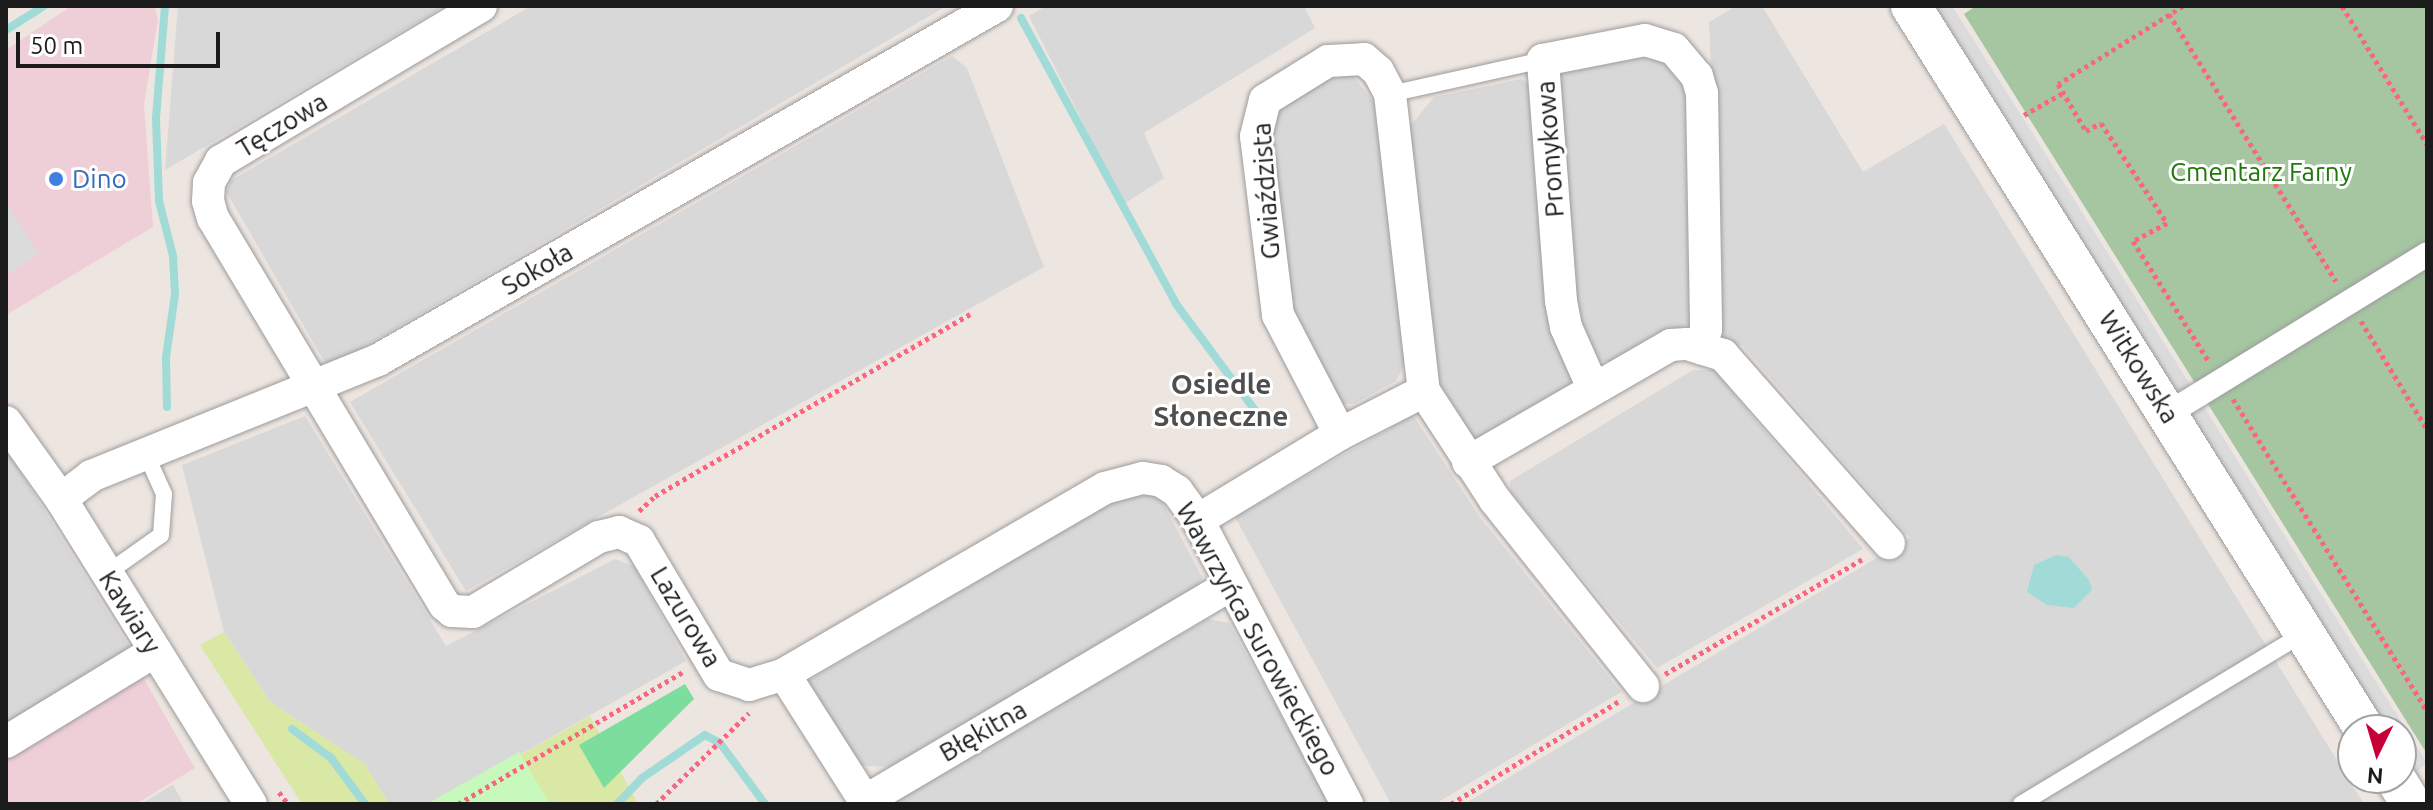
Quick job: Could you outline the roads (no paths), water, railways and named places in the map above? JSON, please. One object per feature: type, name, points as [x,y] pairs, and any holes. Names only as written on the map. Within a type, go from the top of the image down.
[{"type":"street","name":"Tęczowa","points":[[315,387],[213,218],[209,183],[221,161],[481,6]]},
{"type":"street","name":"Witkowska","points":[[1911,6],[2355,714]]},
{"type":"street","name":"Sokoła","points":[[61,499],[91,476],[145,452],[378,360],[981,10]]},
{"type":"street","name":"Promykowa","points":[[1593,388],[1566,327],[1561,301],[1543,60],[1645,40],[1674,49],[1697,76],[1702,93],[1705,298],[1701,348]]},
{"type":"street","name":"Gwiaździsta","points":[[1340,434],[1278,315],[1257,119],[1261,106],[1275,92],[1344,57],[1364,59],[1390,94]]},
{"type":"street","points":[[1390,94],[1424,391],[1468,462],[1643,686]]},
{"type":"street","points":[[2169,413],[2223,383],[2427,254]]},
{"type":"street","points":[[1468,462],[1671,345],[1701,348],[1723,355],[1889,543]]},
{"type":"street","name":"Lazurowa","points":[[315,387],[452,611],[473,612],[599,537],[619,532],[639,541],[719,675],[749,685],[784,674],[1105,488],[1143,478],[1161,481]]},
{"type":"street","points":[[1198,520],[1340,434],[1424,391]]},
{"type":"street","name":"Kawiary","points":[[6,422],[61,499],[155,651],[265,798]]},
{"type":"street","name":"Wawrzyńca Surowieckiego","points":[[1161,481],[1177,491],[1198,520],[1347,804]]},
{"type":"street","name":"Błękitna","points":[[784,674],[865,801],[1230,585]]},
{"type":"street","points":[[6,742],[155,651]]},
{"type":"lane","points":[[1390,94],[1543,60]]},
{"type":"lane","points":[[106,574],[161,535],[166,516],[164,494],[145,452]]},
{"type":"lane","points":[[2021,804],[2304,633]]},
{"type":"water","points":[[2056,555],[2069,557],[2089,580],[2092,590],[2074,608],[2047,605],[2027,592],[2034,565]]},
{"type":"waterway","points":[[6,30],[44,6]]},
{"type":"waterway","points":[[165,6],[156,119],[159,201],[173,256],[175,294],[166,357],[167,407]]},
{"type":"waterway","points":[[1021,18],[1176,304],[1266,425]]},
{"type":"waterway","points":[[292,729],[331,758],[365,804]]},
{"type":"waterway","points":[[617,804],[642,778],[705,735],[720,743],[765,804]]},
{"type":"place","name":"Dino","points":[[56,179]]},
{"type":"district","name":"Osiedle Słoneczne","points":[[1221,400]]},
{"type":"park label","name":"Cmentarz Farny","points":[[2261,172]]}]
